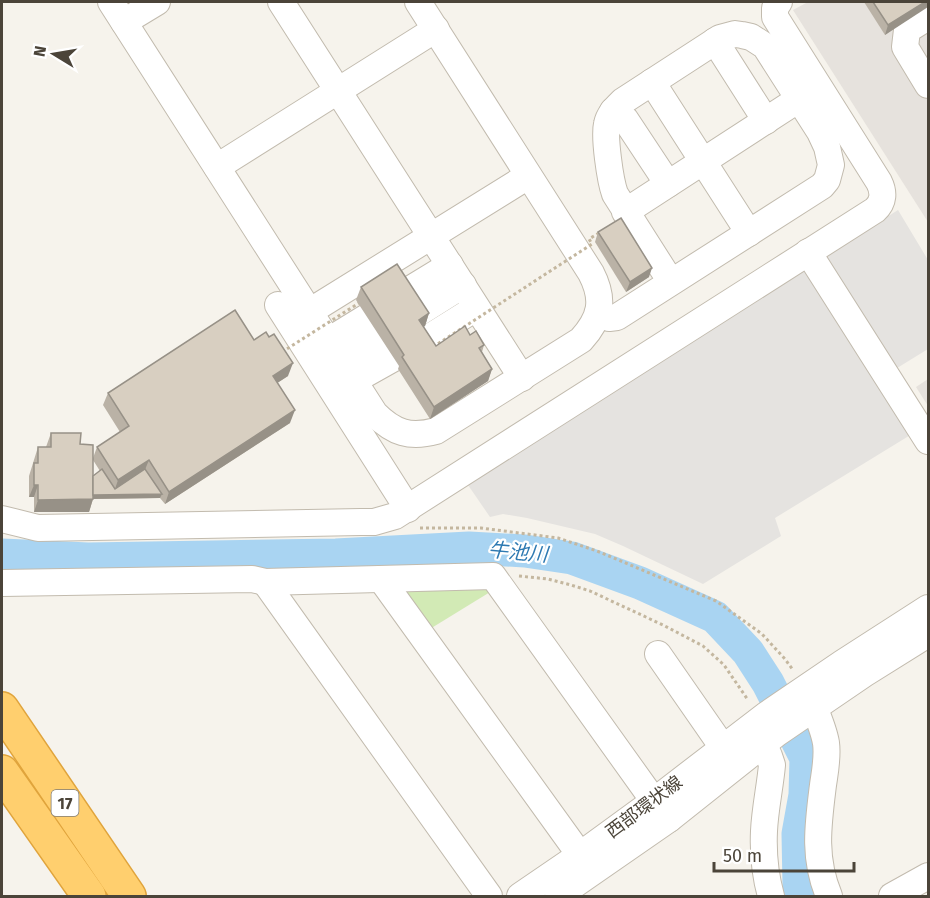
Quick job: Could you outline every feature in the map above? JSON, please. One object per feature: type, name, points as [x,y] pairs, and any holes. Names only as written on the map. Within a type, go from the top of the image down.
[{"type":"highway","name":"17","points":[[2,709],[129,897]]},
{"type":"highway","name":"17","points":[[2,772],[90,897]]},
{"type":"street","points":[[157,2],[118,12],[375,414],[399,432],[425,434],[436,431],[581,340],[592,328],[598,313],[600,295],[596,284],[418,2]]},
{"type":"street","points":[[281,2],[522,378]]},
{"type":"street","points":[[2,519],[38,528],[374,522],[401,512],[875,210],[883,194],[879,182],[775,17],[775,8],[779,2]]},
{"type":"street","points":[[928,17],[908,30],[905,47],[928,86]]},
{"type":"street","points":[[217,167],[436,29]]},
{"type":"street","points":[[598,313],[609,318],[617,316],[671,282],[749,232],[822,186],[827,180],[831,158],[828,147],[765,46],[751,37],[735,34],[715,41],[622,101],[613,111],[606,127],[611,180],[615,194],[671,282]]},
{"type":"street","points":[[715,41],[766,121]]},
{"type":"street","points":[[652,82],[749,232]]},
{"type":"street","points":[[626,212],[799,99]]},
{"type":"street","points":[[613,111],[625,119],[668,184]]},
{"type":"street","points":[[309,312],[528,176]]},
{"type":"street","points":[[808,252],[928,441]]},
{"type":"street","points":[[410,303],[456,275]]},
{"type":"street","points":[[278,305],[401,512]]},
{"type":"street","points":[[429,343],[476,308]]},
{"type":"street","points":[[340,362],[375,329]]},
{"type":"street","points":[[340,362],[375,329]]},
{"type":"street","points":[[2,583],[252,579],[265,582],[493,576],[661,810]]},
{"type":"street","points":[[381,579],[572,880]]},
{"type":"street","points":[[265,582],[489,897]]},
{"type":"street","points":[[808,699],[850,658],[928,608]]},
{"type":"street","points":[[808,699],[864,674],[928,634]]},
{"type":"street","points":[[658,654],[729,756]]},
{"type":"street","points":[[808,699],[819,720],[826,745],[826,767],[817,843],[822,875],[829,897]]},
{"type":"street","name":"西部環状線","points":[[520,897],[572,880],[729,756],[808,699]]},
{"type":"street","points":[[766,728],[771,765],[764,850],[771,897]]},
{"type":"street","points":[[892,897],[928,877]]},
{"type":"path","points":[[429,343],[592,244],[589,239],[605,229]]},
{"type":"path","points":[[276,356],[375,329]]},
{"type":"path","points":[[401,512],[411,527],[481,528],[558,538],[597,551],[716,601],[762,634],[785,659],[808,699]]},
{"type":"path","points":[[493,576],[537,578],[590,591],[703,646],[724,665],[766,728]]},
{"type":"shaded area","points":[[808,2],[928,2],[928,222],[793,10]]},
{"type":"shaded area","points":[[898,210],[928,260],[928,349],[876,381],[912,434],[775,518],[781,536],[703,584],[595,534],[503,514],[490,517],[468,485]]},
{"type":"shaded area","points":[[928,379],[928,406],[916,387]]},
{"type":"green space","points":[[397,583],[495,589],[425,632]]},
{"type":"building","points":[[873,2],[925,2],[888,25]]},
{"type":"building","points":[[621,218],[652,268],[630,282],[598,232]]},
{"type":"building","points":[[397,264],[429,313],[419,320],[436,346],[465,326],[470,335],[476,331],[484,345],[479,348],[492,369],[434,407],[361,287]]},
{"type":"building","points":[[235,310],[254,340],[266,332],[269,337],[274,334],[293,363],[273,376],[295,410],[169,492],[149,460],[118,480],[97,447],[129,426],[108,393]]},
{"type":"building","points":[[51,433],[81,433],[80,444],[93,445],[93,499],[38,500],[38,485],[34,485],[34,463],[38,463],[38,447],[51,447]]},
{"type":"building","points":[[102,469],[115,489],[145,469],[162,494],[93,495],[93,476]]},
{"type":"waterway","name":"牛池川","points":[[2,555],[88,559],[336,555],[469,548],[525,551],[572,558],[640,583],[715,617],[748,652],[768,683],[806,758],[805,795],[798,834],[799,885],[802,896]]}]
